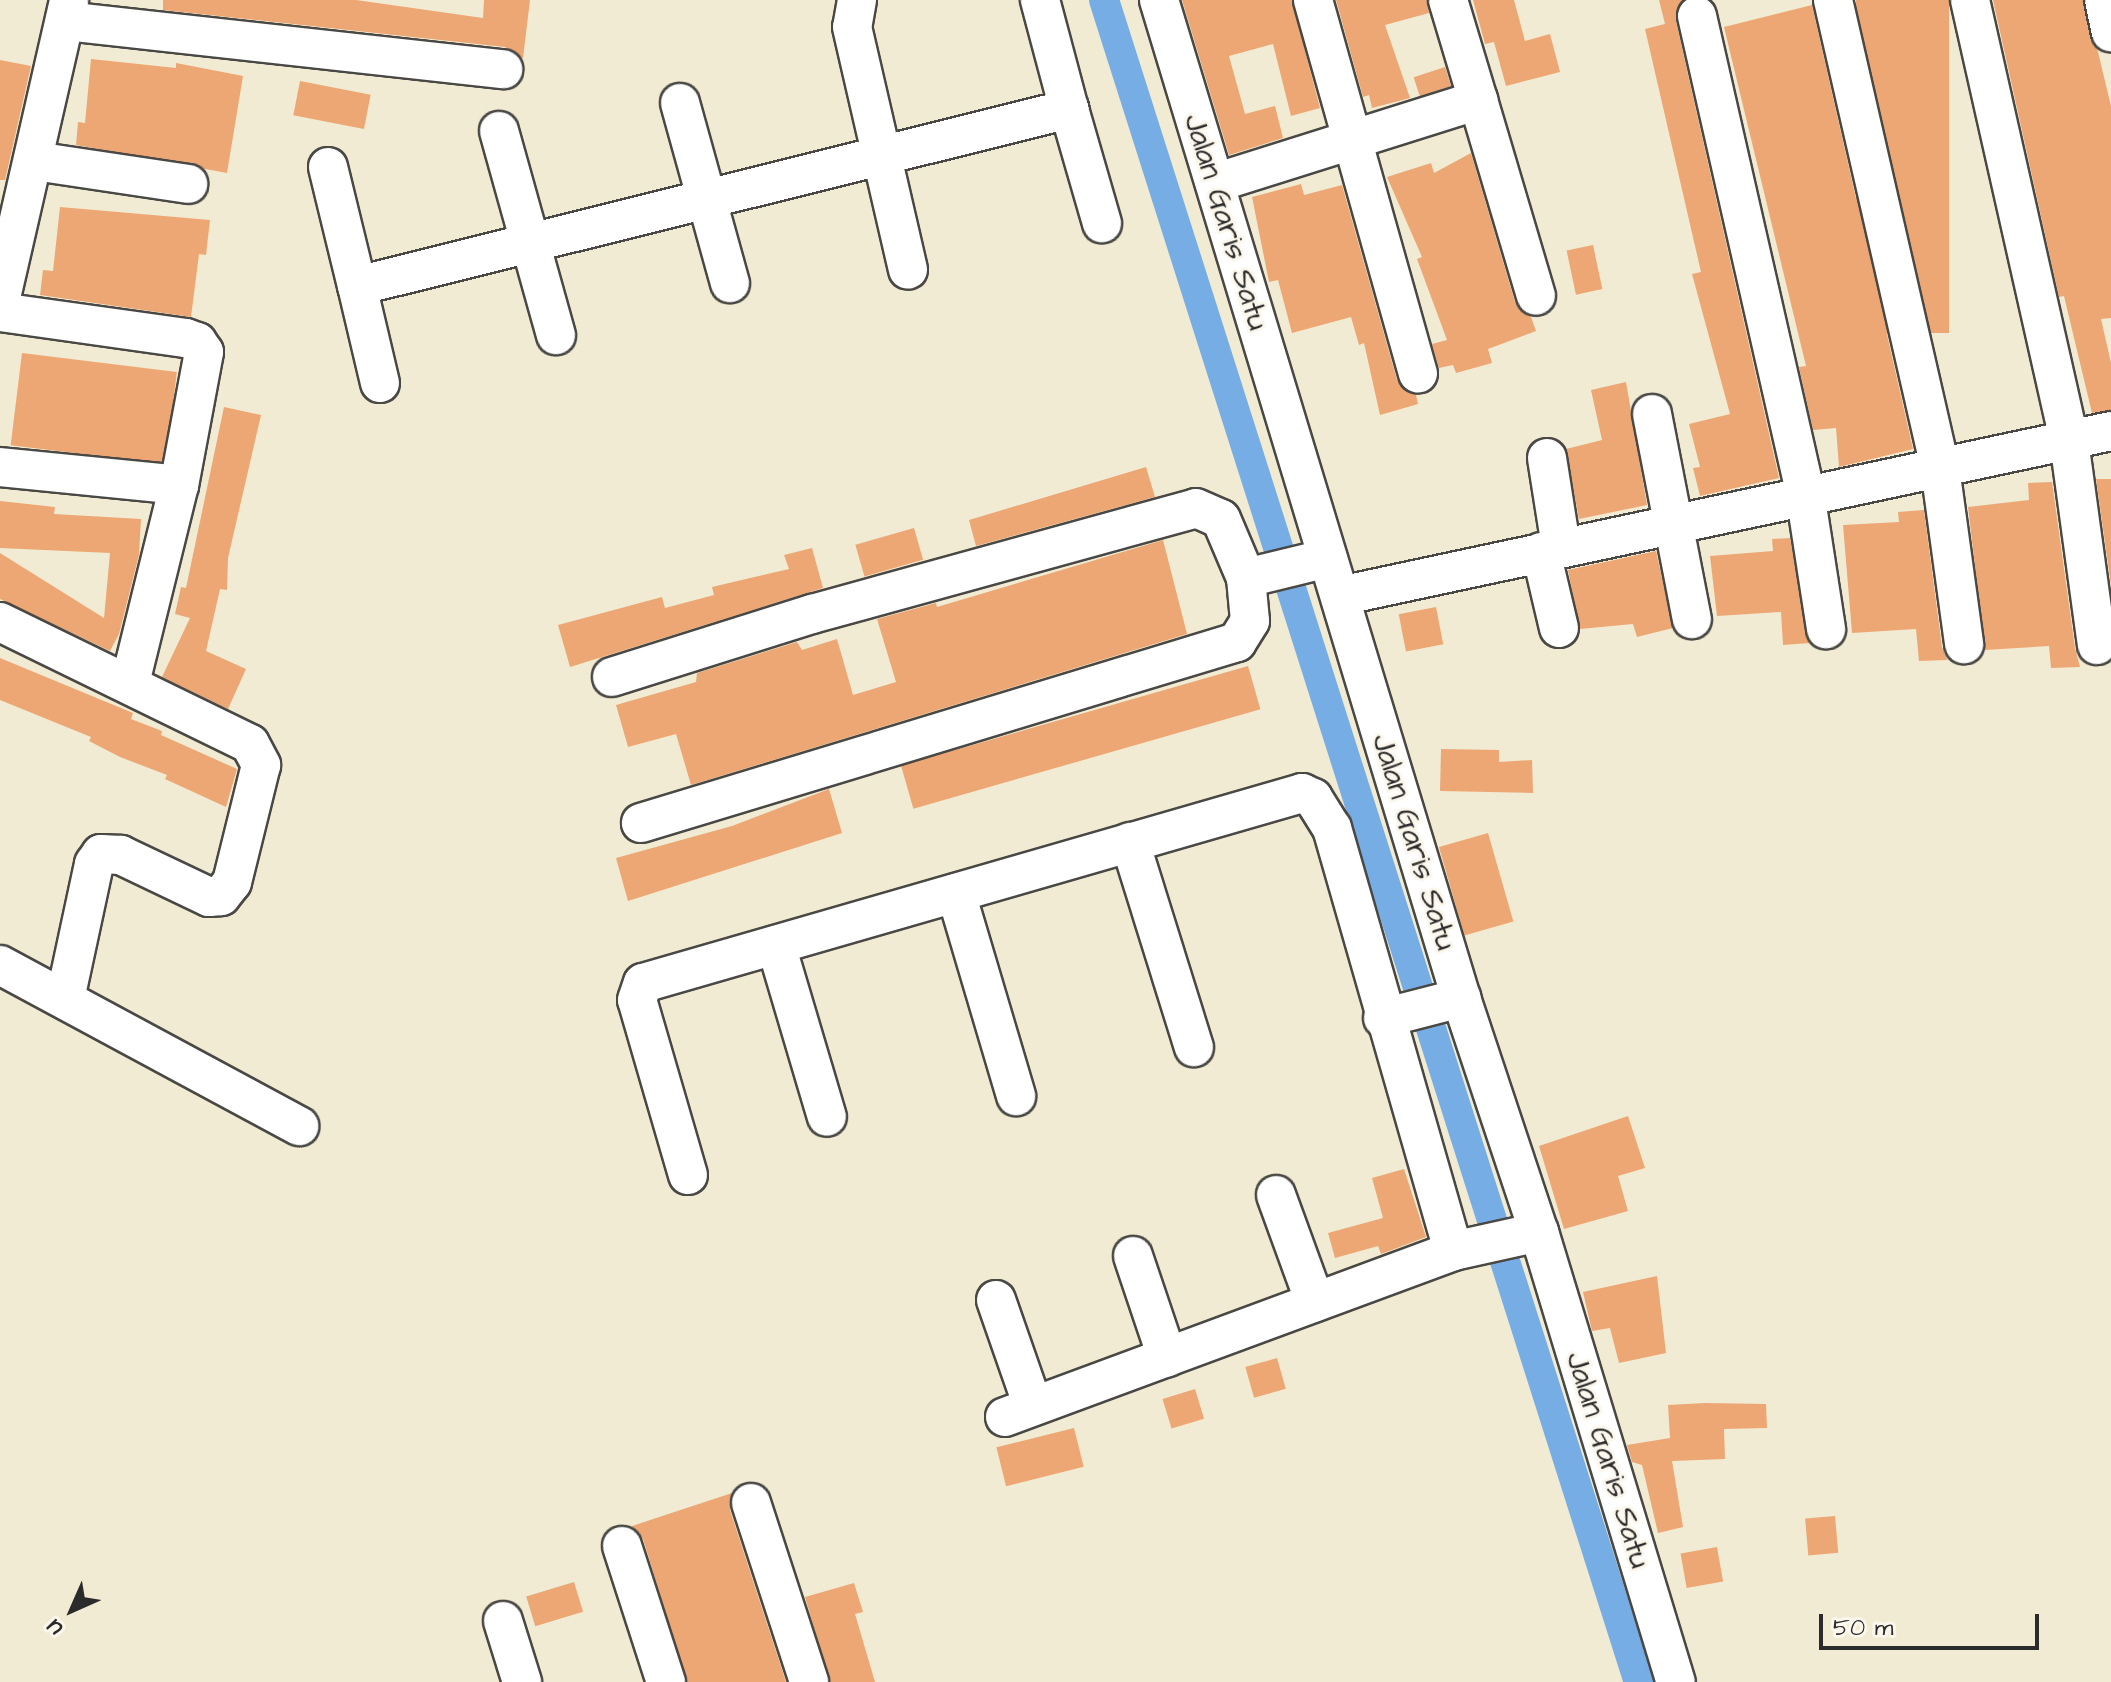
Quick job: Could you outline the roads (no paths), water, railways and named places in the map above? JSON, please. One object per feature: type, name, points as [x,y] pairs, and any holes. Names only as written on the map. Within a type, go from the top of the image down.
[{"type":"street","points":[[857,0],[852,27],[908,270]]},
{"type":"street","points":[[1040,0],[1102,223]]},
{"type":"street","name":"Jalan Garis Satu","points":[[1159,0],[1215,183],[1321,560],[1340,596],[1454,999],[1676,1682]]},
{"type":"street","points":[[1313,0],[1355,138],[1418,374]]},
{"type":"street","points":[[1448,0],[1536,296]]},
{"type":"street","points":[[1833,0],[1940,468],[1964,644]]},
{"type":"street","points":[[1970,0],[2069,441],[2097,645]]},
{"type":"street","points":[[2104,0],[2111,32]]},
{"type":"street","points":[[0,302],[35,161],[67,11],[503,69]]},
{"type":"street","points":[[1697,16],[1805,493],[1826,629]]},
{"type":"street","points":[[1215,183],[1478,100]]},
{"type":"street","points":[[680,103],[705,202],[730,283]]},
{"type":"street","points":[[357,286],[533,239],[882,159],[1069,109]]},
{"type":"street","points":[[499,131],[533,239],[556,335]]},
{"type":"street","points":[[35,161],[188,184]]},
{"type":"street","points":[[328,167],[380,383]]},
{"type":"street","points":[[0,312],[197,342],[204,352],[179,485],[130,683]]},
{"type":"street","points":[[1652,414],[1692,619]]},
{"type":"street","points":[[1340,596],[1805,493],[2111,431]]},
{"type":"street","points":[[1547,458],[1551,549],[1559,628]]},
{"type":"street","points":[[0,467],[179,485]]},
{"type":"street","points":[[612,677],[812,614],[1196,508],[1221,519],[1256,576],[1250,621],[1237,642],[641,823]]},
{"type":"street","points":[[1256,576],[1321,560]]},
{"type":"street","points":[[0,622],[250,744],[261,765],[232,882],[221,896],[209,897],[121,855],[101,854],[94,864],[65,999]]},
{"type":"street","points":[[688,1175],[637,1000],[638,987],[1284,794],[1313,798],[1332,828],[1463,1249]]},
{"type":"street","points":[[1130,842],[1194,1047]]},
{"type":"street","points":[[956,893],[1016,1096]]},
{"type":"street","points":[[776,945],[827,1117]]},
{"type":"street","points":[[0,965],[299,1126]]},
{"type":"street","points":[[1391,1016],[1454,999]]},
{"type":"street","points":[[1276,1195],[1315,1302]]},
{"type":"street","points":[[996,1300],[1019,1412],[1463,1249],[1530,1233]]},
{"type":"street","points":[[1133,1256],[1167,1357]]},
{"type":"street","points":[[751,1503],[809,1682]]},
{"type":"street","points":[[622,1546],[666,1682]]},
{"type":"street","points":[[503,1621],[522,1682]]},
{"type":"waterway","points":[[1104,0],[1639,1682]]}]
